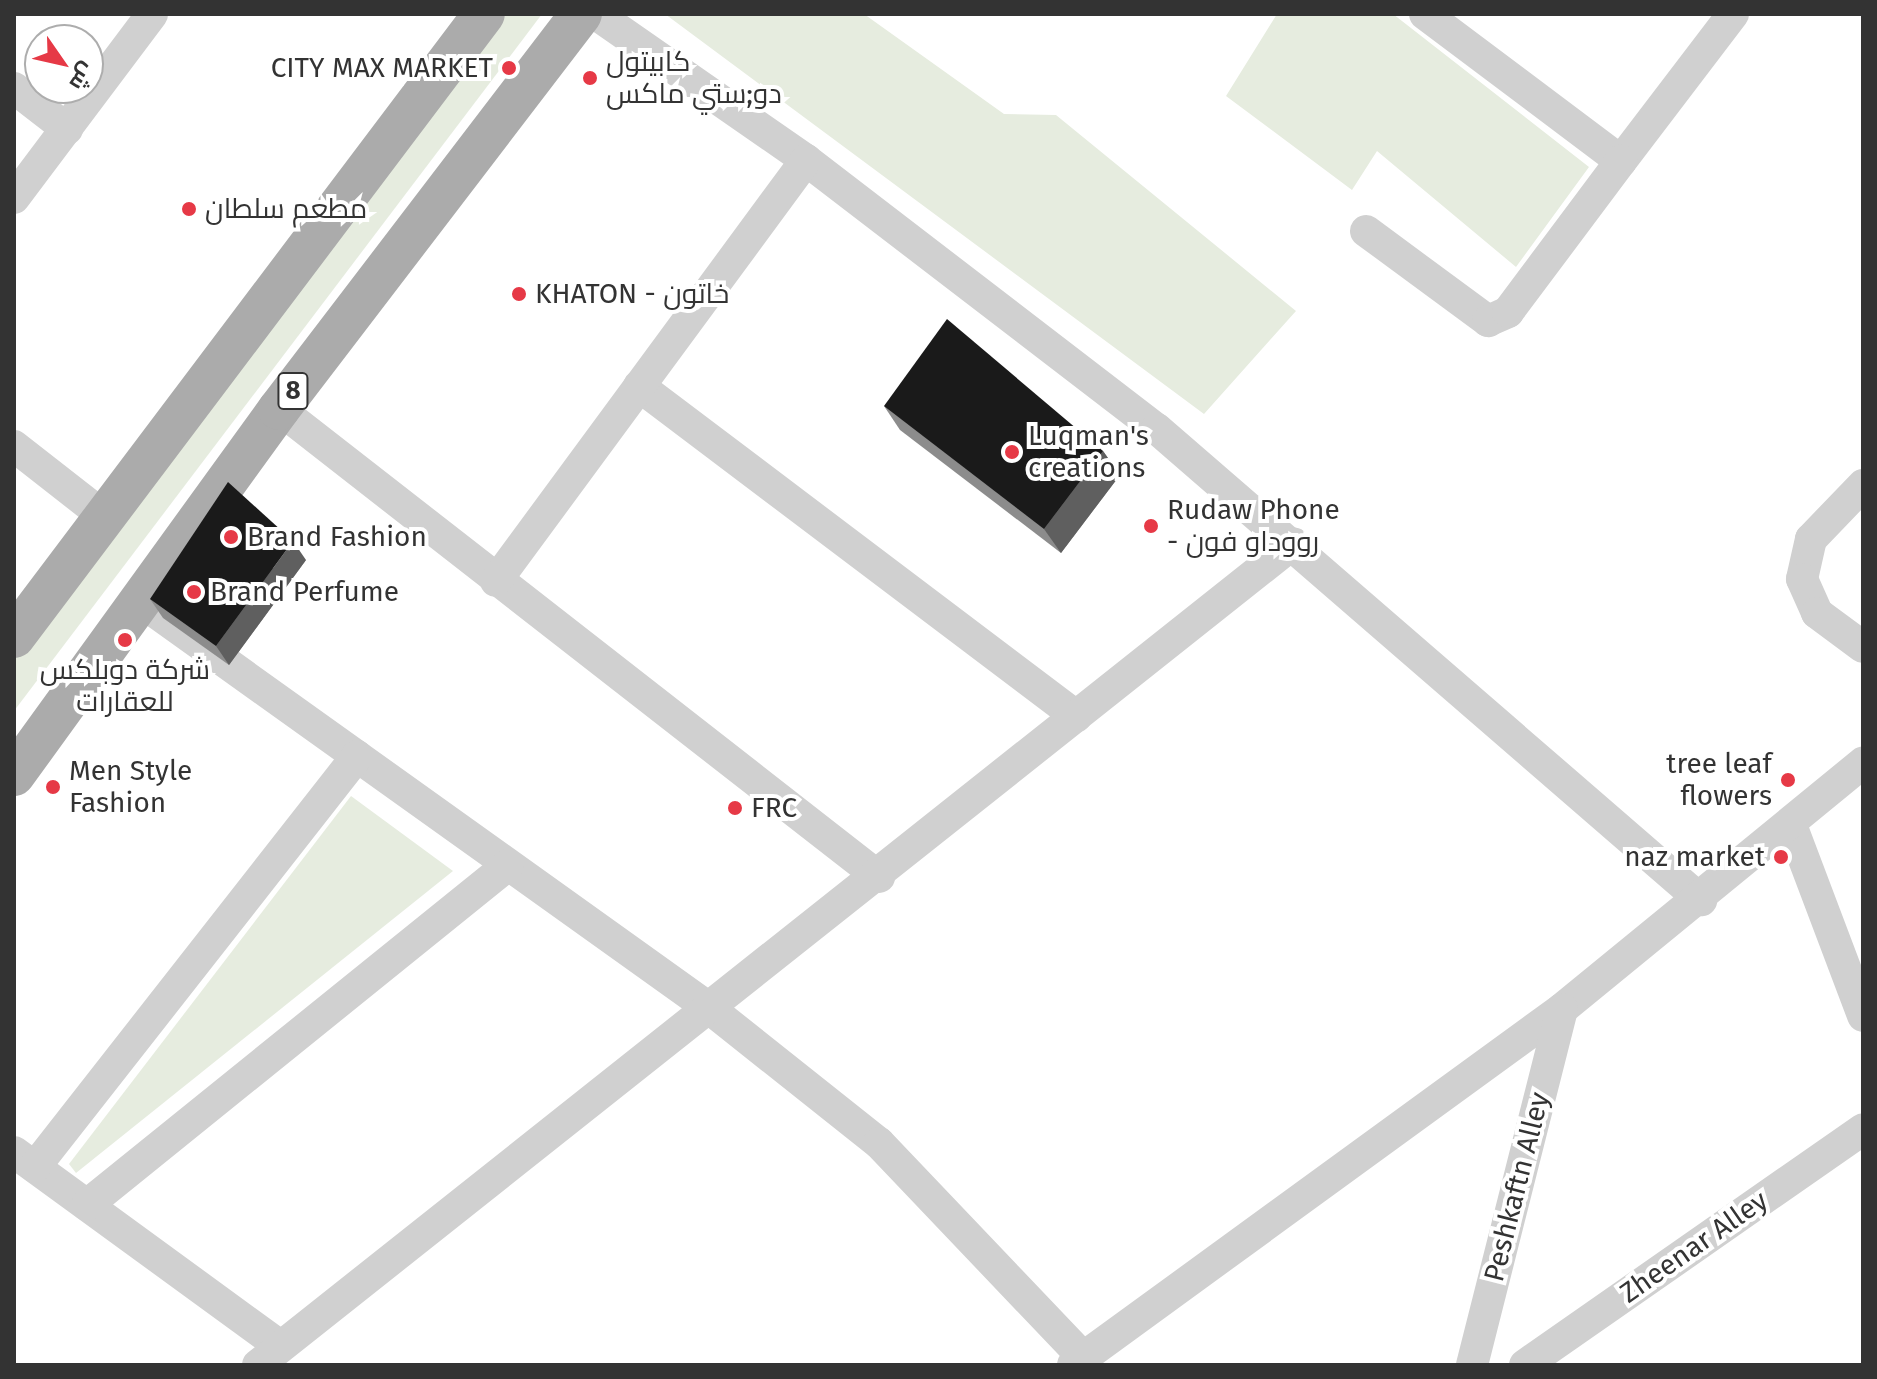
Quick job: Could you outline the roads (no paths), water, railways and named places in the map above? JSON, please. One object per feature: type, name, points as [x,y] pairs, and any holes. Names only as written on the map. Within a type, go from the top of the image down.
[{"type":"main road","points":[[14,637],[484,14]]},
{"type":"main road","name":"8","points":[[14,775],[279,409],[581,14]]},
{"type":"street","points":[[14,198],[152,14]]},
{"type":"street","points":[[596,14],[806,160],[1294,543],[1701,900]]},
{"type":"street","points":[[1425,14],[1621,161]]},
{"type":"street","points":[[1366,231],[1488,321],[1508,312],[1733,14]]},
{"type":"street","points":[[14,88],[67,129]]},
{"type":"street","points":[[496,581],[806,160]]},
{"type":"street","points":[[639,386],[1076,716]]},
{"type":"street","points":[[279,409],[879,877]]},
{"type":"street","points":[[14,446],[105,517]]},
{"type":"street","points":[[1863,485],[1811,539],[1802,579],[1817,613],[1863,647]]},
{"type":"street","points":[[357,756],[24,1160],[87,1205],[269,1355],[879,877],[1294,543]]},
{"type":"street","points":[[140,601],[709,1008],[879,1143],[1078,1361],[1562,1009],[1701,900],[1863,763]]},
{"type":"street","points":[[1791,825],[1863,1016]]},
{"type":"street","points":[[87,1205],[508,865]]},
{"type":"street","name":"Peshkaftn Alley","points":[[1472,1365],[1562,1009]]},
{"type":"street","name":"Zheenar Alley","points":[[1525,1365],[1863,1129]]},
{"type":"place","name":"CITY MAX MARKET","points":[[509,68]]},
{"type":"place","name":"كابيتول دو;ستي ماكس","points":[[590,78]]},
{"type":"place","name":"مطعم سلطان","points":[[189,209]]},
{"type":"place","name":"KHATON - خاتون","points":[[519,294]]},
{"type":"place","name":"Luqman's creations","points":[[1012,452]]},
{"type":"place","name":"Rudaw Phone - رووداو فون","points":[[1151,526]]},
{"type":"place","name":"Brand Fashion","points":[[231,537]]},
{"type":"place","name":"Brand Perfume","points":[[194,592]]},
{"type":"place","name":"شركة دوبلكس للعقارات","points":[[125,640]]},
{"type":"place","name":"tree leaf flowers","points":[[1788,780]]},
{"type":"place","name":"Men Style Fashion","points":[[53,787]]},
{"type":"place","name":"FRC","points":[[735,808]]},
{"type":"place","name":"naz market","points":[[1781,857]]}]
